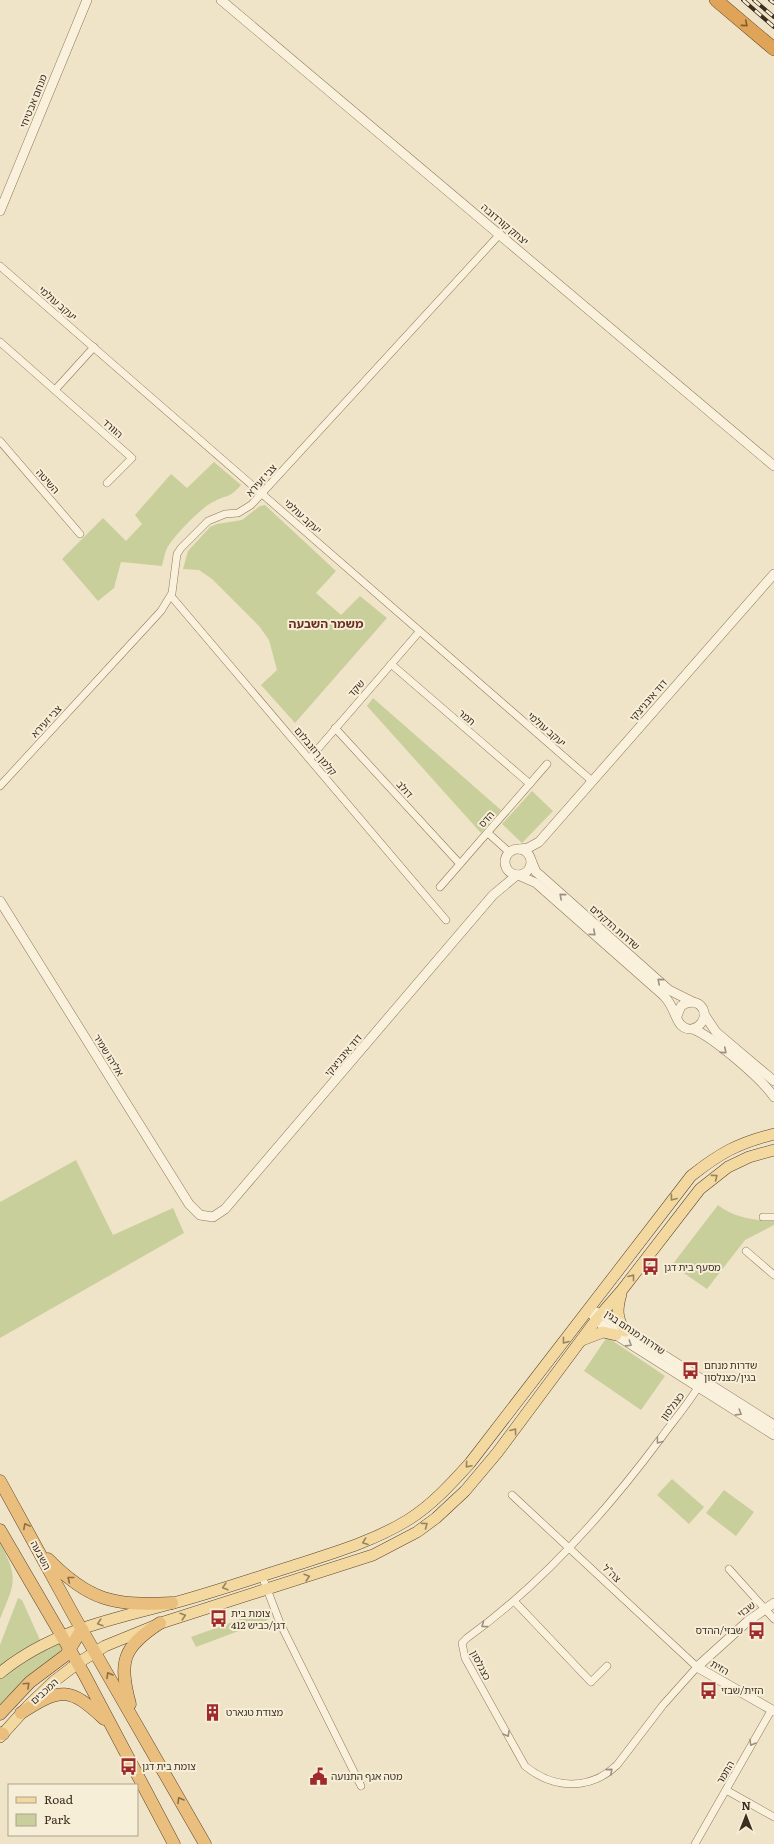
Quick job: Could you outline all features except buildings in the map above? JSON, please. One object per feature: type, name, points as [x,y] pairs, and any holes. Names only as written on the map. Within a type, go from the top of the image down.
[{"type":"highway","points":[[716,0],[774,49]]},
{"type":"highway","name":"השבעה","points":[[0,1481],[82,1629],[135,1720]]},
{"type":"highway","points":[[0,1489],[14,1504]]},
{"type":"highway","points":[[0,1530],[78,1663],[174,1844]]},
{"type":"highway","points":[[37,1547],[64,1574],[94,1596],[127,1604],[172,1603]]},
{"type":"highway","points":[[160,1623],[137,1640],[126,1657],[124,1677],[135,1720],[205,1844]]},
{"type":"highway","points":[[0,1714],[30,1682],[61,1659],[70,1650],[82,1629]]},
{"type":"highway","points":[[21,1713],[38,1702],[54,1695],[68,1694],[89,1704],[111,1725]]},
{"type":"main road","points":[[762,1137],[774,1130]]},
{"type":"main road","points":[[0,1673],[35,1647],[62,1636],[116,1618],[262,1576],[367,1542],[409,1520],[443,1493],[470,1463],[691,1176],[724,1152],[740,1143],[774,1134]]},
{"type":"main road","name":"המכבים","points":[[1,1735],[44,1690],[78,1663],[95,1652],[127,1636],[160,1623],[373,1555],[417,1532],[436,1518],[481,1472],[599,1317],[622,1290],[700,1189],[728,1167],[774,1150]]},
{"type":"main road","points":[[582,1340],[603,1332],[620,1333],[617,1313],[622,1290]]},
{"type":"street","name":"מנחם אבטיחי","points":[[0,210],[87,0]]},
{"type":"street","name":"יצחק קורדובה","points":[[221,0],[774,466]]},
{"type":"street","name":"צבי זעירא","points":[[0,786],[161,611],[170,596],[177,554],[182,548],[208,521],[243,510],[263,494],[500,234]]},
{"type":"street","name":"יעקב עולמי","points":[[0,266],[592,781]]},
{"type":"street","name":"הוורד","points":[[0,342],[132,458],[107,483]]},
{"type":"street","points":[[55,390],[94,347]]},
{"type":"street","name":"השיטה","points":[[0,441],[80,534]]},
{"type":"street","name":"דוד איבניצקי","points":[[531,859],[539,842],[774,574]]},
{"type":"street","name":"קלמן רוזנבלום","points":[[170,596],[310,758],[446,920]]},
{"type":"street","name":"שקד","points":[[310,758],[419,632]]},
{"type":"street","name":"תמר","points":[[391,664],[530,784]]},
{"type":"street","name":"דולב","points":[[335,728],[460,864]]},
{"type":"street","name":"הדס","points":[[440,887],[548,764]]},
{"type":"street","points":[[488,833],[509,852]]},
{"type":"street","name":"דוד איבניצקי","points":[[520,849],[528,848],[539,842]]},
{"type":"street","points":[[520,849],[528,853],[531,859],[528,870],[518,875],[511,873],[505,866],[505,859],[509,852],[520,849]]},
{"type":"street","name":"שדרות הדקלים","points":[[531,859],[536,872],[678,996],[693,1002]]},
{"type":"street","name":"דוד איבניצקי","points":[[493,895],[505,866]]},
{"type":"street","name":"דוד איבניצקי","points":[[203,1216],[213,1217],[225,1209],[493,895],[518,875]]},
{"type":"street","name":"שדרות הדקלים","points":[[518,875],[536,883],[658,991],[670,1002],[677,1016]]},
{"type":"street","name":"אליהו שמיר","points":[[0,901],[189,1204],[196,1212],[203,1216]]},
{"type":"street","points":[[774,1081],[716,1032],[704,1014],[701,1006],[693,1002],[681,1006],[677,1016],[680,1024],[684,1027],[706,1035],[761,1082],[774,1097]]},
{"type":"street","points":[[692,1029],[702,1022],[704,1014]]},
{"type":"street","points":[[763,1217],[774,1217]]},
{"type":"street","points":[[746,1251],[774,1275]]},
{"type":"street","name":"שדרות מנחם בגין","points":[[589,1310],[620,1333],[701,1384],[774,1435]]},
{"type":"street","name":"שדרות מנחם בגין","points":[[701,1384],[774,1425]]},
{"type":"street","name":"כצנלסון","points":[[697,1667],[663,1704],[617,1765],[608,1774],[586,1783],[572,1784],[545,1779],[525,1766],[462,1650],[462,1643],[515,1602],[570,1547],[629,1480],[701,1384]]},
{"type":"street","name":"צה\"ל","points":[[512,1494],[697,1667]]},
{"type":"street","points":[[729,1569],[774,1619]]},
{"type":"street","points":[[262,1576],[280,1623],[361,1786]]},
{"type":"street","points":[[515,1602],[591,1682],[607,1666]]},
{"type":"street","name":"שבזי","points":[[697,1667],[748,1621],[774,1603]]},
{"type":"street","name":"הזית","points":[[697,1667],[773,1710]]},
{"type":"street","name":"התמר","points":[[694,1844],[773,1710]]},
{"type":"street","points":[[726,1790],[774,1817]]},
{"type":"green space","points":[[214,462],[241,485],[237,490],[202,509],[177,534],[168,547],[162,566],[121,562],[114,588],[98,601],[62,559],[103,518],[126,541],[142,524],[135,515],[171,474],[187,488]]},
{"type":"green space","points":[[265,505],[336,571],[316,593],[341,615],[360,596],[387,618],[295,723],[261,685],[277,670],[269,640],[259,626],[212,579],[199,570],[183,569],[188,551],[210,527],[217,524],[242,520],[260,506]]},
{"type":"green space","points":[[373,698],[501,810],[481,833],[367,706]]},
{"type":"green space","points":[[532,791],[553,811],[522,843],[502,824]]},
{"type":"green space","points":[[76,1160],[113,1235],[173,1208],[184,1233],[0,1338],[0,1202]]},
{"type":"green space","points":[[718,1205],[737,1216],[774,1221],[774,1225],[745,1240],[707,1289],[672,1265]]},
{"type":"green space","points":[[607,1337],[665,1376],[641,1410],[584,1371]]},
{"type":"green space","points":[[672,1479],[704,1507],[689,1524],[657,1495]]},
{"type":"green space","points":[[724,1490],[754,1512],[736,1536],[706,1513]]},
{"type":"green space","points":[[0,1543],[10,1565],[13,1581],[9,1597],[0,1619]]},
{"type":"green space","points":[[18,1598],[22,1600],[40,1640],[22,1650],[0,1669],[0,1645]]},
{"type":"green space","points":[[263,1611],[268,1620],[196,1647],[191,1637]]},
{"type":"green space","points":[[61,1639],[67,1649],[0,1708],[0,1676]]},
{"type":"railway","points":[[743,0],[774,27]]},
{"type":"railway","points":[[754,0],[774,17]]},
{"type":"railway","points":[[770,0],[774,3]]},
{"type":"place","name":"מסעף בית דגן","points":[[651,1267]]},
{"type":"place","name":"שדרות מנחם בגין/כצנלסון","points":[[691,1371]]},
{"type":"place","name":"צומת בית דגן/כביש 412","points":[[218,1619]]},
{"type":"place","name":"שבזי/ההדס","points":[[756,1630]]},
{"type":"place","name":"הזית/שבזי","points":[[708,1690]]},
{"type":"place","name":"מצודת טגארט","points":[[213,1712]]},
{"type":"place","name":"צומת בית דגן","points":[[129,1766]]},
{"type":"place","name":"מטה אגף התנועה","points":[[318,1776]]},
{"type":"district","name":"משמר השבעה","points":[[326,624]]}]
